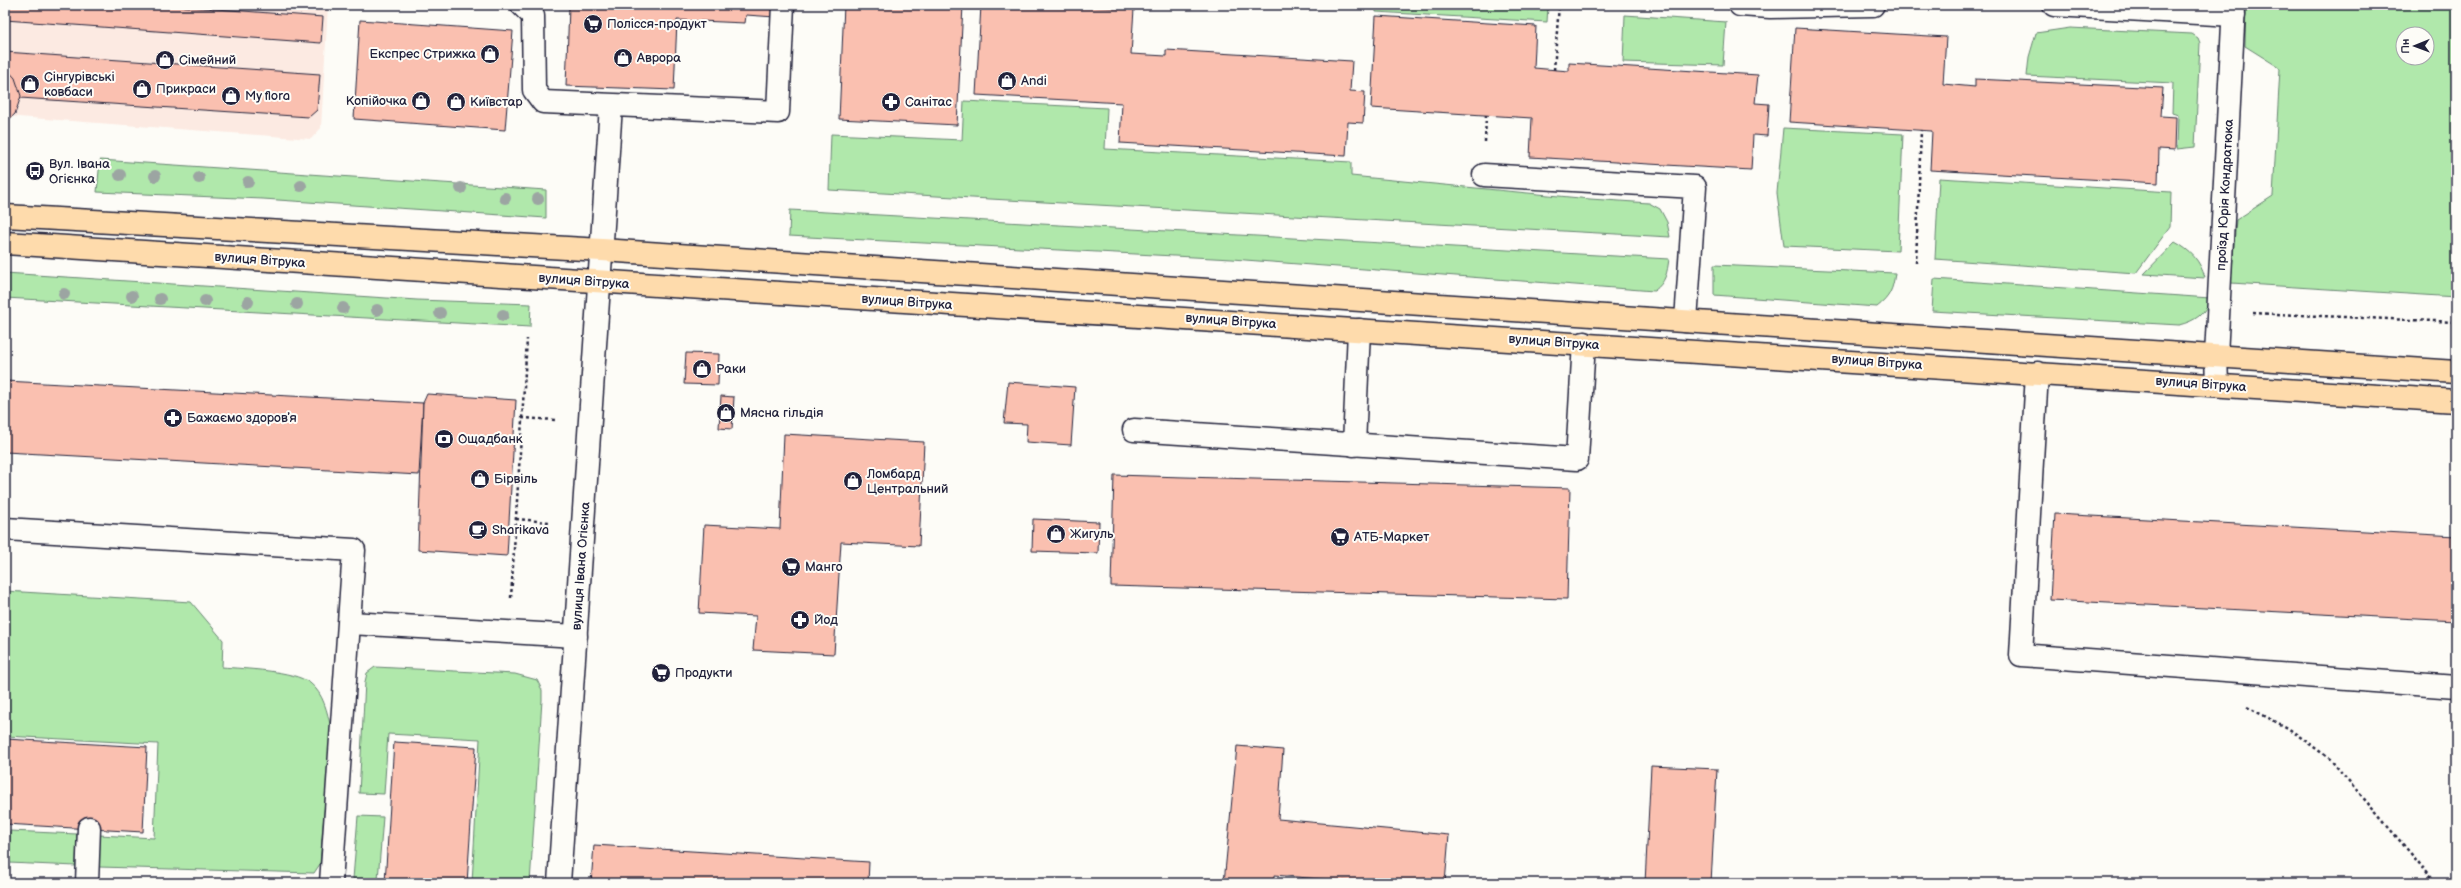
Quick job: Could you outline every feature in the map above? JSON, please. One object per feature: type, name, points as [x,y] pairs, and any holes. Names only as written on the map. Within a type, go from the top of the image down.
[{"type":"main road","points":[[5,216],[602,250],[2456,372]]},
{"type":"main road","name":"вулиця Вітрука","points":[[5,243],[600,283],[1584,343],[2456,401]]},
{"type":"street","points":[[522,5],[533,16],[534,90],[543,102],[778,112],[783,5]]},
{"type":"street","points":[[1740,5],[1770,7],[1873,5]]},
{"type":"street","points":[[2054,5],[2234,10]]},
{"type":"street","name":"проїзд Юрія Кондратюка","points":[[2217,384],[2216,356],[2234,10]]},
{"type":"street","name":"вулиця Івана Огієнка","points":[[559,883],[611,106]]},
{"type":"street","points":[[1484,175],[1695,187],[1686,321]]},
{"type":"street","points":[[1354,445],[1359,330]]},
{"type":"street","points":[[1134,430],[1577,459],[1584,343]]},
{"type":"street","points":[[2037,373],[2022,655],[2456,687]]},
{"type":"street","points":[[5,528],[354,550],[331,883]]},
{"type":"street","points":[[350,623],[576,636]]},
{"type":"street","points":[[87,883],[89,828]]},
{"type":"path","points":[[1554,70],[1559,5]]},
{"type":"path","points":[[1916,263],[1921,130]]},
{"type":"path","points":[[2219,311],[2456,322]]},
{"type":"path","points":[[511,598],[527,339]]},
{"type":"path","points":[[522,418],[560,420]]},
{"type":"path","points":[[516,519],[553,522]]},
{"type":"path","points":[[2246,706],[2288,728],[2330,759],[2436,883]]},
{"type":"shaded area","name":"Сімейний","points":[[5,5],[328,5],[321,128],[311,139],[5,116]]},
{"type":"green space","points":[[1376,5],[1548,6],[1547,22],[1376,12]]},
{"type":"green space","points":[[2246,5],[2456,5],[2456,297],[2231,283],[2236,220],[2273,196],[2280,68],[2245,46]]},
{"type":"green space","points":[[1625,15],[1726,22],[1723,65],[1623,62]]},
{"type":"green space","points":[[2070,28],[2192,34],[2198,38],[2200,43],[2195,147],[2177,149],[2178,115],[2172,113],[2173,83],[2027,76],[2029,57],[2036,33]]},
{"type":"green space","points":[[964,101],[1107,108],[1105,149],[1351,162],[1351,176],[1590,199],[1649,203],[1660,209],[1667,222],[1670,237],[829,190],[831,134],[962,140]]},
{"type":"green space","points":[[1783,128],[1903,134],[1898,251],[1784,246],[1777,193]]},
{"type":"green space","points":[[100,160],[546,190],[546,218],[263,199],[97,192]]},
{"type":"green space","points":[[1939,178],[2171,192],[2170,227],[2136,273],[1935,259]]},
{"type":"green space","points":[[790,210],[1669,259],[1665,277],[1658,288],[1654,291],[1232,259],[789,236]]},
{"type":"green space","points":[[2175,242],[2186,249],[2198,261],[2205,278],[2144,274]]},
{"type":"green space","points":[[1714,265],[1895,273],[1893,284],[1888,296],[1877,307],[1714,295]]},
{"type":"green space","points":[[5,273],[417,300],[531,304],[530,327],[5,298]]},
{"type":"green space","points":[[1934,279],[2210,298],[2203,313],[2195,319],[2179,325],[1932,311]]},
{"type":"green space","points":[[5,591],[191,602],[223,640],[222,667],[292,675],[310,683],[315,687],[322,698],[331,728],[320,864],[314,873],[99,867],[99,835],[154,838],[158,744],[5,736]]},
{"type":"green space","points":[[375,667],[515,674],[537,680],[542,690],[542,700],[530,883],[472,883],[480,739],[388,734],[384,794],[359,793],[365,682],[367,673]]},
{"type":"green space","points":[[358,816],[383,817],[378,880],[353,879]]},
{"type":"green space","points":[[10,831],[77,834],[76,866],[9,863]]},
{"type":"building","points":[[5,5],[163,5],[323,17],[321,43],[5,20]]},
{"type":"building","points":[[554,5],[776,5],[775,17],[746,15],[745,23],[677,20],[674,90],[566,86],[569,7],[556,7]]},
{"type":"building","points":[[844,5],[963,5],[957,125],[839,119]]},
{"type":"building","points":[[981,5],[1061,5],[1134,9],[1131,54],[1166,56],[1166,50],[1352,61],[1350,91],[1365,92],[1363,123],[1348,122],[1346,156],[1120,143],[1122,103],[976,95]]},
{"type":"building","points":[[1376,16],[1536,26],[1534,68],[1569,71],[1569,63],[1758,75],[1755,103],[1769,104],[1767,136],[1753,135],[1751,170],[1530,157],[1532,118],[1371,108]]},
{"type":"building","points":[[360,20],[513,31],[505,130],[354,119]]},
{"type":"building","points":[[1795,28],[1946,37],[1943,84],[1975,87],[1975,79],[2163,88],[2161,116],[2176,117],[2175,150],[2159,149],[2158,183],[1930,170],[1932,131],[1789,122]]},
{"type":"building","points":[[5,52],[320,74],[317,110],[309,117],[5,97]]},
{"type":"building","points":[[5,67],[15,78],[21,96],[15,114],[5,123]]},
{"type":"building","name":"Раки","points":[[686,353],[719,354],[718,385],[684,384]]},
{"type":"building","points":[[5,381],[423,403],[419,475],[5,452]]},
{"type":"building","points":[[1008,382],[1075,387],[1071,445],[1026,442],[1027,424],[1004,423]]},
{"type":"building","points":[[427,394],[516,400],[507,556],[418,550],[423,403]]},
{"type":"building","name":"Мясна гільдія","points":[[721,396],[734,397],[732,429],[719,428]]},
{"type":"building","points":[[784,434],[924,442],[919,546],[841,542],[834,654],[753,650],[756,616],[699,613],[704,525],[780,529]]},
{"type":"building","name":"АТБ-Маркет","points":[[1114,475],[1570,488],[1567,599],[1111,586]]},
{"type":"building","points":[[2055,514],[2456,536],[2456,621],[2050,600]]},
{"type":"building","points":[[1033,519],[1099,522],[1098,553],[1032,551]]},
{"type":"building","points":[[5,739],[147,747],[143,832],[5,824]]},
{"type":"building","points":[[394,742],[476,747],[467,883],[385,883]]},
{"type":"building","points":[[1237,746],[1283,750],[1278,819],[1449,835],[1445,883],[1365,883],[1274,875],[1274,883],[1224,883]]},
{"type":"building","points":[[1651,766],[1717,769],[1711,883],[1645,883]]},
{"type":"building","points":[[594,845],[869,862],[868,883],[591,883]]},
{"type":"place","name":"Полісся-продукт","points":[[593,24]]},
{"type":"place","name":"Експрес Стрижка","points":[[490,54]]},
{"type":"place","name":"Аврора","points":[[623,58]]},
{"type":"place","name":"Сімейний","points":[[165,60]]},
{"type":"place","name":"Andi","points":[[1007,81]]},
{"type":"place","name":"Сінгурівські ковбаси","points":[[30,84]]},
{"type":"place","name":"Прикраси","points":[[142,89]]},
{"type":"place","name":"My flora","points":[[231,96]]},
{"type":"place","name":"Копійочка","points":[[421,101]]},
{"type":"place","name":"Київстар","points":[[456,102]]},
{"type":"place","name":"Санітас","points":[[891,102]]},
{"type":"place","name":"Вул. Івана Огієнка","points":[[35,171]]},
{"type":"place","name":"Раки","points":[[702,369]]},
{"type":"place","name":"Мясна гільдія","points":[[726,413]]},
{"type":"place","name":"Бажаємо здоровʼя","points":[[173,418]]},
{"type":"place","name":"Ощадбанк","points":[[444,439]]},
{"type":"place","name":"Бірвіль","points":[[480,479]]},
{"type":"place","name":"Ломбард Центральний","points":[[853,481]]},
{"type":"place","name":"Sharikava","points":[[478,530]]},
{"type":"place","name":"Жигуль","points":[[1056,534]]},
{"type":"place","name":"АТБ-Маркет","points":[[1340,537]]},
{"type":"place","name":"Манго","points":[[791,567]]},
{"type":"place","name":"Йод","points":[[800,620]]},
{"type":"place","name":"Продукти","points":[[661,673]]}]
